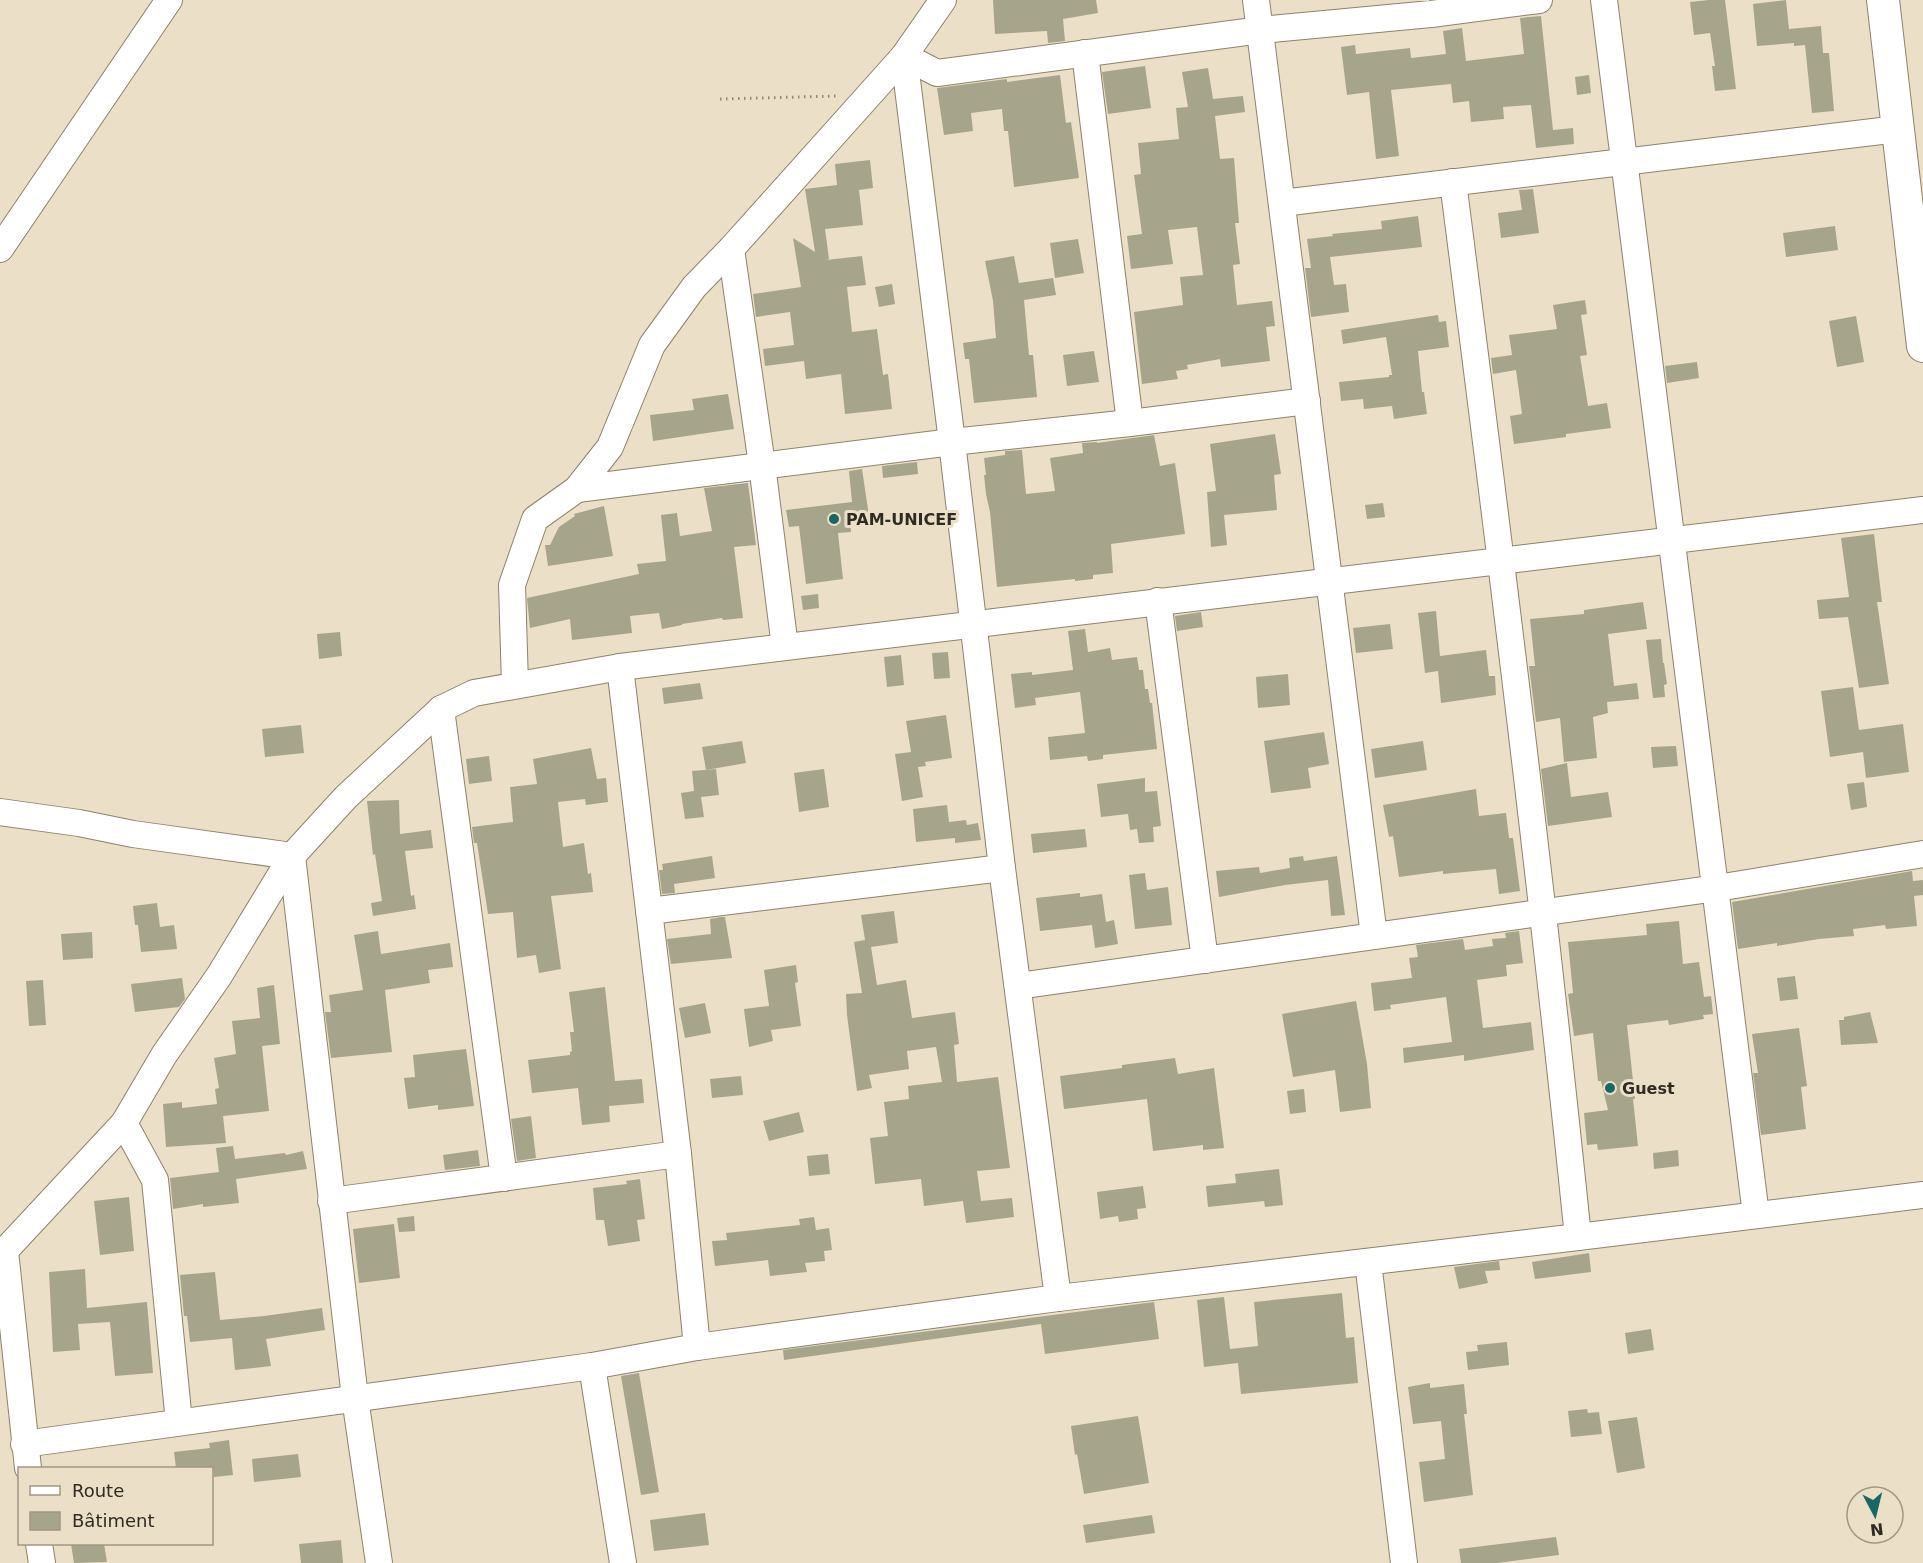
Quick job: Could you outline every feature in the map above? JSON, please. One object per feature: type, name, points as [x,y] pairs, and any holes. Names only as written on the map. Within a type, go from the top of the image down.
[{"type":"main road","points":[[1883,0],[1923,343]]},
{"type":"street","points":[[0,249],[169,0]]},
{"type":"street","points":[[514,685],[512,585],[535,519],[578,489],[610,447],[652,345],[694,287],[731,249],[904,56],[943,0]]},
{"type":"street","points":[[1256,0],[1374,936]]},
{"type":"street","points":[[904,56],[937,73],[1430,7],[1539,0]]},
{"type":"street","points":[[1604,0],[1717,888],[1756,1215]]},
{"type":"street","points":[[1085,53],[1130,423]]},
{"type":"street","points":[[904,56],[1002,868],[1058,1298]]},
{"type":"street","points":[[1282,203],[1898,129]]},
{"type":"street","points":[[1453,182],[1543,912],[1578,1237]]},
{"type":"street","points":[[731,249],[785,647]]},
{"type":"street","points":[[578,489],[952,442],[1307,401]]},
{"type":"street","points":[[1923,510],[620,667],[474,693],[441,709],[346,797],[292,856],[219,976],[164,1055],[124,1123],[2,1254],[26,1456],[179,1422],[592,1366],[697,1347],[1058,1298],[1923,1195]]},
{"type":"street","points":[[1158,601],[1205,960]]},
{"type":"street","points":[[620,667],[678,1154],[697,1347]]},
{"type":"street","points":[[441,709],[504,1178]]},
{"type":"street","points":[[0,812],[133,834],[292,856]]},
{"type":"street","points":[[1018,986],[1717,888],[1923,854]]},
{"type":"street","points":[[292,856],[355,1398],[379,1563]]},
{"type":"street","points":[[650,911],[1002,868]]},
{"type":"street","points":[[124,1123],[155,1180],[179,1422]]},
{"type":"street","points":[[331,1201],[678,1154]]},
{"type":"street","points":[[1368,1262],[1404,1563]]},
{"type":"street","points":[[592,1366],[623,1563]]},
{"type":"street","points":[[39,1545],[42,1563]]},
{"type":"path","points":[[720,99],[870,95]]},
{"type":"building","points":[[993,0],[1096,0],[1098,13],[1063,19],[1065,41],[1048,43],[1047,31],[995,34]]},
{"type":"building","points":[[1725,0],[1736,89],[1715,91],[1712,66],[1715,66],[1710,33],[1694,35],[1690,2]]},
{"type":"building","points":[[1786,0],[1789,29],[1821,26],[1823,53],[1829,53],[1834,111],[1812,113],[1805,45],[1794,46],[1794,43],[1757,46],[1753,4]]},
{"type":"building","points":[[1541,16],[1553,130],[1573,128],[1574,144],[1536,148],[1531,105],[1503,107],[1504,119],[1471,122],[1469,101],[1453,103],[1451,84],[1391,90],[1399,156],[1376,159],[1369,92],[1347,95],[1341,47],[1355,45],[1356,54],[1410,48],[1411,58],[1446,54],[1443,31],[1462,28],[1466,61],[1524,54],[1520,18]]},
{"type":"building","points":[[1145,66],[1151,108],[1108,114],[1102,72]]},
{"type":"building","points":[[1208,68],[1213,99],[1243,96],[1245,112],[1215,116],[1220,159],[1234,158],[1239,223],[1235,223],[1240,264],[1233,265],[1237,305],[1272,301],[1275,326],[1266,327],[1270,361],[1221,367],[1220,359],[1187,365],[1188,369],[1176,371],[1178,379],[1142,384],[1134,312],[1183,305],[1180,277],[1203,275],[1197,227],[1168,230],[1173,264],[1131,269],[1127,236],[1142,234],[1134,175],[1141,174],[1138,143],[1179,139],[1176,108],[1188,107],[1182,72]]},
{"type":"building","points":[[1060,75],[1066,123],[1071,122],[1079,178],[1014,187],[1008,131],[1004,131],[1002,109],[971,113],[973,131],[944,135],[937,88]]},
{"type":"building","points":[[1589,75],[1591,93],[1577,95],[1575,77]]},
{"type":"building","points":[[870,160],[873,188],[859,190],[863,225],[825,229],[829,259],[826,260],[862,256],[866,285],[847,287],[852,332],[877,329],[883,375],[888,374],[892,409],[845,414],[841,374],[806,379],[804,361],[765,366],[763,349],[794,345],[790,312],[756,317],[753,294],[801,287],[793,238],[815,252],[805,189],[837,185],[835,164]]},
{"type":"building","points":[[1533,189],[1539,233],[1501,238],[1498,213],[1522,210],[1519,190]]},
{"type":"building","points":[[1418,216],[1422,247],[1330,257],[1334,285],[1346,284],[1349,312],[1311,317],[1305,268],[1311,268],[1307,239],[1382,229],[1381,221]]},
{"type":"building","points":[[1835,226],[1838,250],[1786,257],[1783,233]]},
{"type":"building","points":[[1078,239],[1084,273],[1055,278],[1050,243]]},
{"type":"building","points":[[1014,256],[1019,283],[1053,278],[1056,295],[1024,300],[1029,355],[1033,355],[1037,397],[974,403],[969,359],[965,359],[963,343],[996,338],[993,301],[985,261]]},
{"type":"building","points":[[892,284],[895,304],[879,307],[875,287]]},
{"type":"building","points":[[1585,300],[1587,314],[1581,315],[1587,355],[1580,356],[1588,406],[1607,403],[1611,428],[1514,444],[1510,416],[1522,414],[1516,370],[1493,374],[1491,358],[1512,355],[1509,335],[1557,329],[1553,305]]},
{"type":"building","points":[[1438,315],[1439,322],[1446,321],[1449,347],[1418,351],[1422,392],[1424,392],[1427,414],[1394,419],[1392,406],[1364,409],[1363,399],[1341,401],[1339,382],[1392,375],[1386,337],[1343,344],[1341,330]]},
{"type":"building","points":[[1856,316],[1864,362],[1837,367],[1829,321]]},
{"type":"building","points":[[1094,351],[1099,382],[1067,386],[1063,355]]},
{"type":"building","points":[[1697,362],[1699,378],[1667,383],[1665,366]]},
{"type":"building","points":[[728,394],[734,429],[653,441],[650,415],[694,410],[692,399]]},
{"type":"building","points":[[1275,434],[1281,474],[1274,475],[1277,510],[1224,515],[1227,545],[1211,547],[1207,492],[1216,491],[1210,444]]},
{"type":"building","points":[[1154,435],[1160,466],[1175,463],[1185,534],[1111,544],[1113,573],[1093,575],[1093,579],[997,587],[984,458],[1005,455],[1005,451],[1022,450],[1026,494],[1055,491],[1050,458],[1083,453],[1082,443]]},
{"type":"building","points":[[917,462],[918,474],[883,478],[882,466]]},
{"type":"building","points":[[862,469],[869,516],[850,519],[851,532],[838,533],[843,579],[806,584],[799,526],[789,527],[786,510],[852,502],[849,471]]},
{"type":"building","points":[[748,483],[756,545],[734,547],[743,618],[723,620],[722,618],[662,629],[659,613],[630,616],[632,633],[572,640],[570,619],[530,628],[527,598],[639,574],[637,564],[666,561],[661,515],[677,513],[680,536],[712,531],[704,488]]},
{"type":"building","points":[[1383,503],[1385,517],[1367,519],[1365,505]]},
{"type":"building","points":[[604,506],[613,556],[548,566],[545,545],[550,545],[559,527],[575,516],[574,514]]},
{"type":"building","points":[[1874,534],[1882,602],[1877,602],[1889,684],[1859,688],[1848,617],[1819,619],[1817,600],[1849,597],[1841,538]]},
{"type":"building","points":[[818,594],[819,608],[803,610],[801,596]]},
{"type":"building","points":[[1643,602],[1647,629],[1608,634],[1614,686],[1637,683],[1639,699],[1607,702],[1608,713],[1593,717],[1597,758],[1564,762],[1560,718],[1536,722],[1529,666],[1535,666],[1530,619],[1584,614],[1584,610]]},
{"type":"building","points":[[1436,611],[1440,656],[1486,650],[1489,676],[1495,676],[1496,695],[1441,703],[1438,671],[1425,673],[1418,613]]},
{"type":"building","points":[[1201,612],[1203,627],[1177,631],[1175,616]]},
{"type":"building","points":[[1390,624],[1393,649],[1356,653],[1353,628]]},
{"type":"building","points":[[1085,629],[1088,652],[1110,648],[1112,660],[1137,657],[1139,670],[1143,670],[1145,689],[1148,689],[1150,703],[1152,703],[1157,749],[1103,755],[1103,759],[1088,761],[1087,756],[1050,760],[1048,737],[1085,733],[1080,692],[1035,698],[1036,705],[1015,708],[1011,674],[1032,672],[1032,675],[1073,670],[1068,631]]},
{"type":"building","points":[[340,632],[342,656],[319,659],[317,634]]},
{"type":"building","points":[[1661,639],[1667,684],[1664,685],[1665,697],[1653,698],[1646,640]]},
{"type":"building","points":[[948,652],[950,678],[934,679],[932,653]]},
{"type":"building","points":[[901,655],[904,685],[887,687],[884,657]]},
{"type":"building","points":[[1288,674],[1290,705],[1258,708],[1256,677]]},
{"type":"building","points":[[700,683],[703,699],[664,704],[662,688]]},
{"type":"building","points":[[1853,687],[1859,730],[1903,724],[1909,772],[1866,778],[1863,752],[1830,757],[1821,691]]},
{"type":"building","points":[[946,715],[952,758],[925,762],[926,766],[918,767],[923,797],[902,801],[895,754],[911,752],[906,721]]},
{"type":"building","points":[[301,725],[304,753],[265,757],[262,729]]},
{"type":"building","points":[[1324,732],[1329,764],[1308,768],[1311,788],[1271,793],[1264,741]]},
{"type":"building","points":[[742,741],[746,763],[706,770],[702,747]]},
{"type":"building","points":[[1423,741],[1427,770],[1375,778],[1371,749]]},
{"type":"building","points":[[1676,746],[1678,766],[1653,768],[1651,747]]},
{"type":"building","points":[[591,748],[597,779],[606,778],[608,802],[586,805],[585,799],[558,802],[563,847],[584,843],[593,892],[551,896],[561,969],[539,973],[536,955],[517,958],[513,912],[488,914],[477,843],[474,843],[472,827],[513,822],[510,787],[537,784],[533,759]]},
{"type":"building","points":[[489,756],[492,781],[469,784],[466,759]]},
{"type":"building","points":[[1567,763],[1571,797],[1608,792],[1612,817],[1548,826],[1541,769]]},
{"type":"building","points":[[716,769],[719,795],[701,797],[704,817],[685,819],[681,793],[694,791],[692,771]]},
{"type":"building","points":[[824,769],[829,807],[799,812],[794,773]]},
{"type":"building","points":[[1145,778],[1145,792],[1157,791],[1161,826],[1153,827],[1154,842],[1139,843],[1137,829],[1130,830],[1128,814],[1101,817],[1097,784]]},
{"type":"building","points":[[1864,782],[1867,807],[1851,810],[1847,784]]},
{"type":"building","points":[[1476,789],[1479,816],[1506,813],[1509,838],[1513,838],[1520,891],[1499,894],[1496,869],[1443,874],[1443,871],[1399,877],[1393,836],[1389,837],[1383,805]]},
{"type":"building","points":[[399,800],[400,834],[431,830],[433,848],[405,851],[411,896],[414,895],[416,909],[373,916],[371,903],[382,901],[375,854],[373,855],[367,801]]},
{"type":"building","points":[[947,805],[949,822],[966,820],[967,825],[978,823],[981,840],[955,843],[955,838],[916,842],[913,809]]},
{"type":"building","points":[[1085,829],[1087,847],[1033,853],[1031,834]]},
{"type":"building","points":[[712,856],[715,878],[674,884],[675,893],[662,894],[659,870],[663,870],[662,864]]},
{"type":"building","points":[[1303,856],[1304,861],[1337,856],[1345,915],[1331,916],[1328,880],[1219,897],[1216,871],[1259,867],[1260,873],[1290,868],[1289,858]]},
{"type":"building","points":[[1912,871],[1913,881],[1923,880],[1923,895],[1914,896],[1917,926],[1886,929],[1885,925],[1853,929],[1854,936],[1738,949],[1732,902]]},
{"type":"building","points":[[1145,873],[1147,890],[1168,887],[1172,925],[1135,929],[1129,875]]},
{"type":"building","points":[[1080,893],[1080,897],[1102,894],[1106,922],[1114,920],[1118,944],[1095,948],[1092,925],[1040,931],[1036,898]]},
{"type":"building","points":[[157,903],[160,927],[174,925],[177,949],[141,952],[133,906]]},
{"type":"building","points":[[894,911],[898,943],[871,947],[877,985],[906,980],[912,1018],[955,1012],[959,1044],[954,1045],[957,1082],[998,1077],[1010,1168],[977,1171],[981,1201],[1012,1198],[1014,1217],[966,1223],[963,1201],[924,1206],[921,1179],[875,1184],[870,1138],[888,1136],[884,1102],[909,1099],[908,1086],[942,1082],[936,1047],[907,1051],[909,1069],[869,1075],[872,1088],[857,1091],[846,994],[862,993],[854,942],[865,940],[861,915]]},
{"type":"building","points":[[725,917],[732,958],[671,964],[667,939],[711,934],[710,919]]},
{"type":"building","points":[[1679,921],[1683,964],[1699,962],[1704,997],[1711,996],[1713,1014],[1703,1015],[1704,1019],[1669,1025],[1668,1020],[1627,1025],[1638,1146],[1598,1150],[1597,1144],[1587,1145],[1584,1113],[1608,1110],[1601,1081],[1598,1081],[1593,1033],[1574,1036],[1568,994],[1573,993],[1568,942],[1647,935],[1646,924]]},
{"type":"building","points":[[378,931],[381,954],[450,943],[453,967],[428,970],[430,983],[385,990],[392,1052],[331,1058],[325,1012],[331,1012],[329,995],[363,990],[354,935]]},
{"type":"building","points":[[1519,931],[1523,963],[1506,965],[1507,976],[1477,980],[1483,1028],[1531,1022],[1534,1050],[1464,1061],[1464,1055],[1404,1063],[1403,1048],[1452,1042],[1446,997],[1390,1005],[1391,1009],[1374,1011],[1371,983],[1412,978],[1409,958],[1418,957],[1416,945],[1463,939],[1465,950],[1493,946],[1492,939],[1506,938],[1505,933]]},
{"type":"building","points":[[92,932],[93,958],[63,960],[61,934]]},
{"type":"building","points":[[796,965],[798,982],[795,983],[801,1026],[771,1030],[773,1041],[749,1047],[744,1009],[769,1006],[764,970]]},
{"type":"building","points":[[1795,976],[1798,999],[1780,1001],[1777,978]]},
{"type":"building","points":[[182,978],[185,999],[179,1007],[135,1012],[131,984]]},
{"type":"building","points":[[43,980],[46,1025],[29,1026],[26,981]]},
{"type":"building","points":[[274,985],[280,1044],[262,1046],[269,1111],[223,1116],[226,1143],[166,1147],[163,1104],[182,1102],[182,1108],[217,1104],[215,1089],[219,1088],[214,1058],[236,1054],[232,1021],[260,1018],[257,988]]},
{"type":"building","points":[[605,987],[615,1081],[642,1079],[644,1103],[609,1106],[610,1122],[582,1125],[578,1088],[532,1093],[528,1060],[570,1055],[572,1051],[570,1032],[574,1032],[569,992]]},
{"type":"building","points":[[1356,1001],[1367,1064],[1371,1108],[1340,1112],[1335,1070],[1293,1077],[1282,1014]]},
{"type":"building","points":[[705,1003],[711,1033],[685,1038],[679,1008]]},
{"type":"building","points":[[1870,1012],[1878,1043],[1841,1045],[1839,1020]]},
{"type":"building","points":[[1799,1028],[1807,1086],[1801,1087],[1806,1129],[1761,1135],[1753,1073],[1758,1073],[1752,1034]]},
{"type":"building","points":[[466,1049],[474,1106],[438,1110],[438,1105],[408,1109],[404,1078],[415,1077],[413,1055]]},
{"type":"building","points":[[1175,1058],[1178,1074],[1214,1068],[1224,1148],[1203,1150],[1203,1145],[1153,1151],[1147,1099],[1064,1109],[1060,1076]]},
{"type":"building","points":[[741,1076],[743,1095],[712,1098],[710,1079]]},
{"type":"building","points":[[1304,1089],[1306,1112],[1290,1114],[1287,1091]]},
{"type":"building","points":[[799,1112],[804,1132],[769,1141],[763,1121]]},
{"type":"building","points":[[531,1116],[536,1158],[517,1161],[511,1119]]},
{"type":"building","points":[[233,1146],[235,1159],[285,1153],[286,1155],[303,1151],[307,1169],[236,1179],[239,1203],[203,1207],[203,1204],[173,1209],[170,1178],[219,1172],[216,1148]]},
{"type":"building","points":[[478,1150],[480,1166],[445,1170],[443,1155]]},
{"type":"building","points":[[1678,1150],[1679,1166],[1654,1169],[1653,1153]]},
{"type":"building","points":[[828,1154],[830,1174],[809,1176],[807,1156]]},
{"type":"building","points":[[1279,1169],[1283,1205],[1265,1207],[1264,1201],[1208,1207],[1206,1186],[1236,1183],[1235,1174]]},
{"type":"building","points":[[640,1179],[645,1219],[637,1220],[640,1241],[608,1246],[604,1220],[596,1220],[593,1188],[627,1184],[626,1181]]},
{"type":"building","points":[[1143,1186],[1146,1208],[1137,1209],[1138,1219],[1119,1222],[1118,1216],[1100,1219],[1097,1192]]},
{"type":"building","points":[[129,1197],[134,1251],[100,1255],[94,1201]]},
{"type":"building","points":[[414,1216],[415,1231],[399,1232],[397,1218]]},
{"type":"building","points":[[814,1217],[816,1230],[829,1228],[832,1250],[824,1251],[825,1261],[805,1263],[807,1272],[770,1276],[768,1260],[715,1266],[712,1241],[727,1240],[726,1233],[800,1225],[799,1219]]},
{"type":"building","points":[[394,1224],[400,1278],[359,1283],[353,1229]]},
{"type":"building","points":[[1589,1253],[1591,1272],[1535,1279],[1532,1262]]},
{"type":"building","points":[[1499,1261],[1500,1270],[1485,1271],[1488,1283],[1459,1289],[1454,1267]]},
{"type":"building","points":[[85,1269],[87,1308],[147,1302],[153,1373],[115,1376],[110,1322],[78,1324],[80,1350],[53,1352],[49,1272]]},
{"type":"building","points":[[215,1272],[220,1320],[322,1308],[325,1330],[266,1339],[271,1366],[235,1370],[232,1338],[190,1342],[187,1316],[184,1316],[180,1275]]},
{"type":"building","points":[[1342,1293],[1346,1338],[1354,1337],[1358,1383],[1241,1394],[1238,1363],[1204,1367],[1197,1300],[1224,1297],[1230,1349],[1258,1346],[1254,1302]]},
{"type":"building","points":[[1154,1302],[1159,1339],[1045,1354],[1041,1324],[784,1360],[783,1350]]},
{"type":"building","points":[[1651,1329],[1654,1350],[1628,1354],[1625,1333]]},
{"type":"building","points":[[1507,1342],[1509,1365],[1468,1370],[1466,1352],[1478,1351],[1477,1345]]},
{"type":"building","points":[[639,1373],[659,1492],[641,1495],[621,1376]]},
{"type":"building","points":[[1430,1383],[1430,1388],[1464,1384],[1467,1414],[1464,1414],[1473,1495],[1424,1502],[1419,1462],[1445,1459],[1441,1421],[1413,1424],[1408,1387]]},
{"type":"building","points":[[1587,1409],[1588,1413],[1599,1412],[1602,1434],[1571,1437],[1568,1411]]},
{"type":"building","points":[[1138,1416],[1149,1483],[1084,1494],[1071,1426]]},
{"type":"building","points":[[1637,1417],[1645,1468],[1617,1473],[1608,1421]]},
{"type":"building","points":[[229,1440],[233,1475],[214,1477],[213,1467],[176,1467],[174,1452],[210,1448],[209,1443]]},
{"type":"building","points":[[298,1454],[301,1477],[254,1482],[252,1459]]},
{"type":"building","points":[[705,1513],[709,1545],[654,1551],[650,1520]]},
{"type":"building","points":[[1152,1515],[1155,1533],[1086,1543],[1083,1525]]},
{"type":"building","points":[[1556,1537],[1559,1555],[1497,1563],[1461,1563],[1459,1549]]},
{"type":"building","points":[[341,1540],[343,1563],[301,1563],[299,1544]]},
{"type":"building","points":[[71,1545],[104,1545],[107,1562],[74,1563]]},
{"type":"place","name":"PAM-UNICEF","points":[[834,519]]},
{"type":"place","name":"Guest","points":[[1610,1088]]}]
